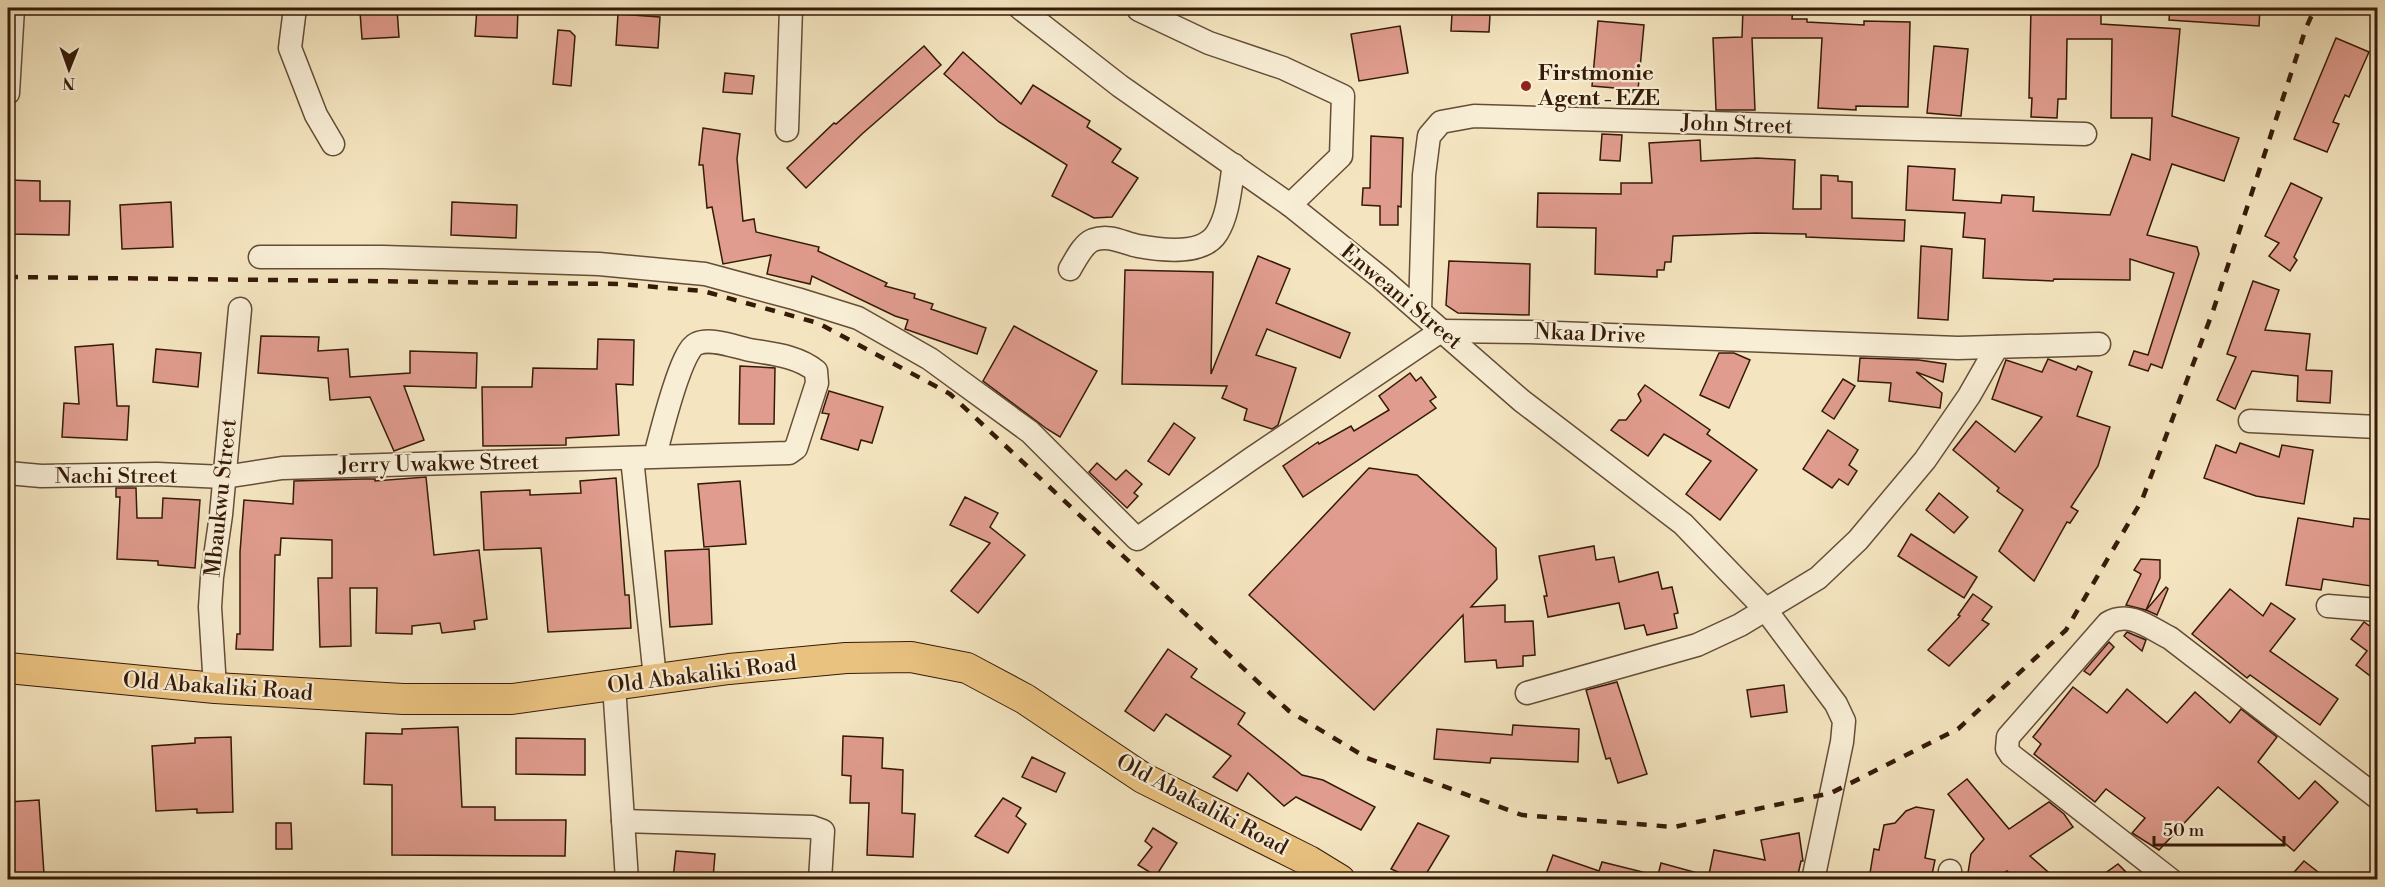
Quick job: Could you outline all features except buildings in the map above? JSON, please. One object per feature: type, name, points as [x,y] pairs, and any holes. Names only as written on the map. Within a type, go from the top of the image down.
[{"type":"main road","name":"Old Abakaliki Road","points":[[8,668],[215,688],[403,699],[512,699],[655,678],[846,658],[910,657],[967,668],[1025,699],[1143,778],[1336,878]]},
{"type":"street","points":[[8,93],[13,8]]},
{"type":"street","points":[[295,8],[290,48],[316,115],[333,144]]},
{"type":"street","points":[[787,130],[791,8]]},
{"type":"street","name":"Enweani Street","points":[[1020,8],[1120,86],[1290,205],[1420,312],[1522,401],[1683,524],[1765,609],[1836,704],[1844,721],[1842,742],[1813,879]]},
{"type":"street","points":[[1140,8],[1209,43],[1283,68],[1343,96],[1341,156],[1290,205]]},
{"type":"street","name":"John Street","points":[[1420,312],[1424,175],[1430,136],[1441,122],[1474,116],[2085,134]]},
{"type":"street","points":[[1070,268],[1091,240],[1122,239],[1136,245],[1156,248],[1189,249],[1205,244],[1216,235],[1224,217],[1234,165]]},
{"type":"street","points":[[260,257],[383,257],[599,264],[705,274],[858,318],[930,359],[1030,432],[1137,539],[1441,331]]},
{"type":"street","name":"Mbaukwu Street","points":[[215,688],[210,607],[240,309]]},
{"type":"street","name":"Nkaa Drive","points":[[1441,331],[1530,332],[1958,348],[2100,344]]},
{"type":"street","name":"Jerry Uwakwe Street","points":[[224,477],[282,468],[789,453],[796,448],[817,383],[816,371],[794,359],[782,356],[713,343],[697,343],[689,349],[669,405],[656,456]]},
{"type":"street","points":[[1527,693],[1697,645],[1740,625],[1818,578],[1858,540],[1925,460],[1969,396],[1997,347]]},
{"type":"street","points":[[2250,421],[2378,427]]},
{"type":"street","points":[[632,458],[655,678]]},
{"type":"street","name":"Nachi Street","points":[[8,473],[41,476],[157,474],[224,477]]},
{"type":"street","points":[[2328,606],[2378,610]]},
{"type":"street","points":[[2171,879],[2011,755],[2007,749],[2008,737],[2108,623],[2115,619],[2123,616],[2132,618],[2170,638],[2378,798]]},
{"type":"street","points":[[614,685],[627,879]]},
{"type":"street","points":[[623,821],[812,827],[823,831],[820,879]]},
{"type":"railway","points":[[8,277],[620,284],[703,291],[818,323],[950,394],[1289,711],[1367,758],[1522,815],[1674,827],[1831,793],[1958,729],[2066,630],[2142,500],[2213,311],[2306,28],[2315,8]]},
{"type":"place","name":"Firstmonie Agent - EZE","points":[[1526,86]]}]
